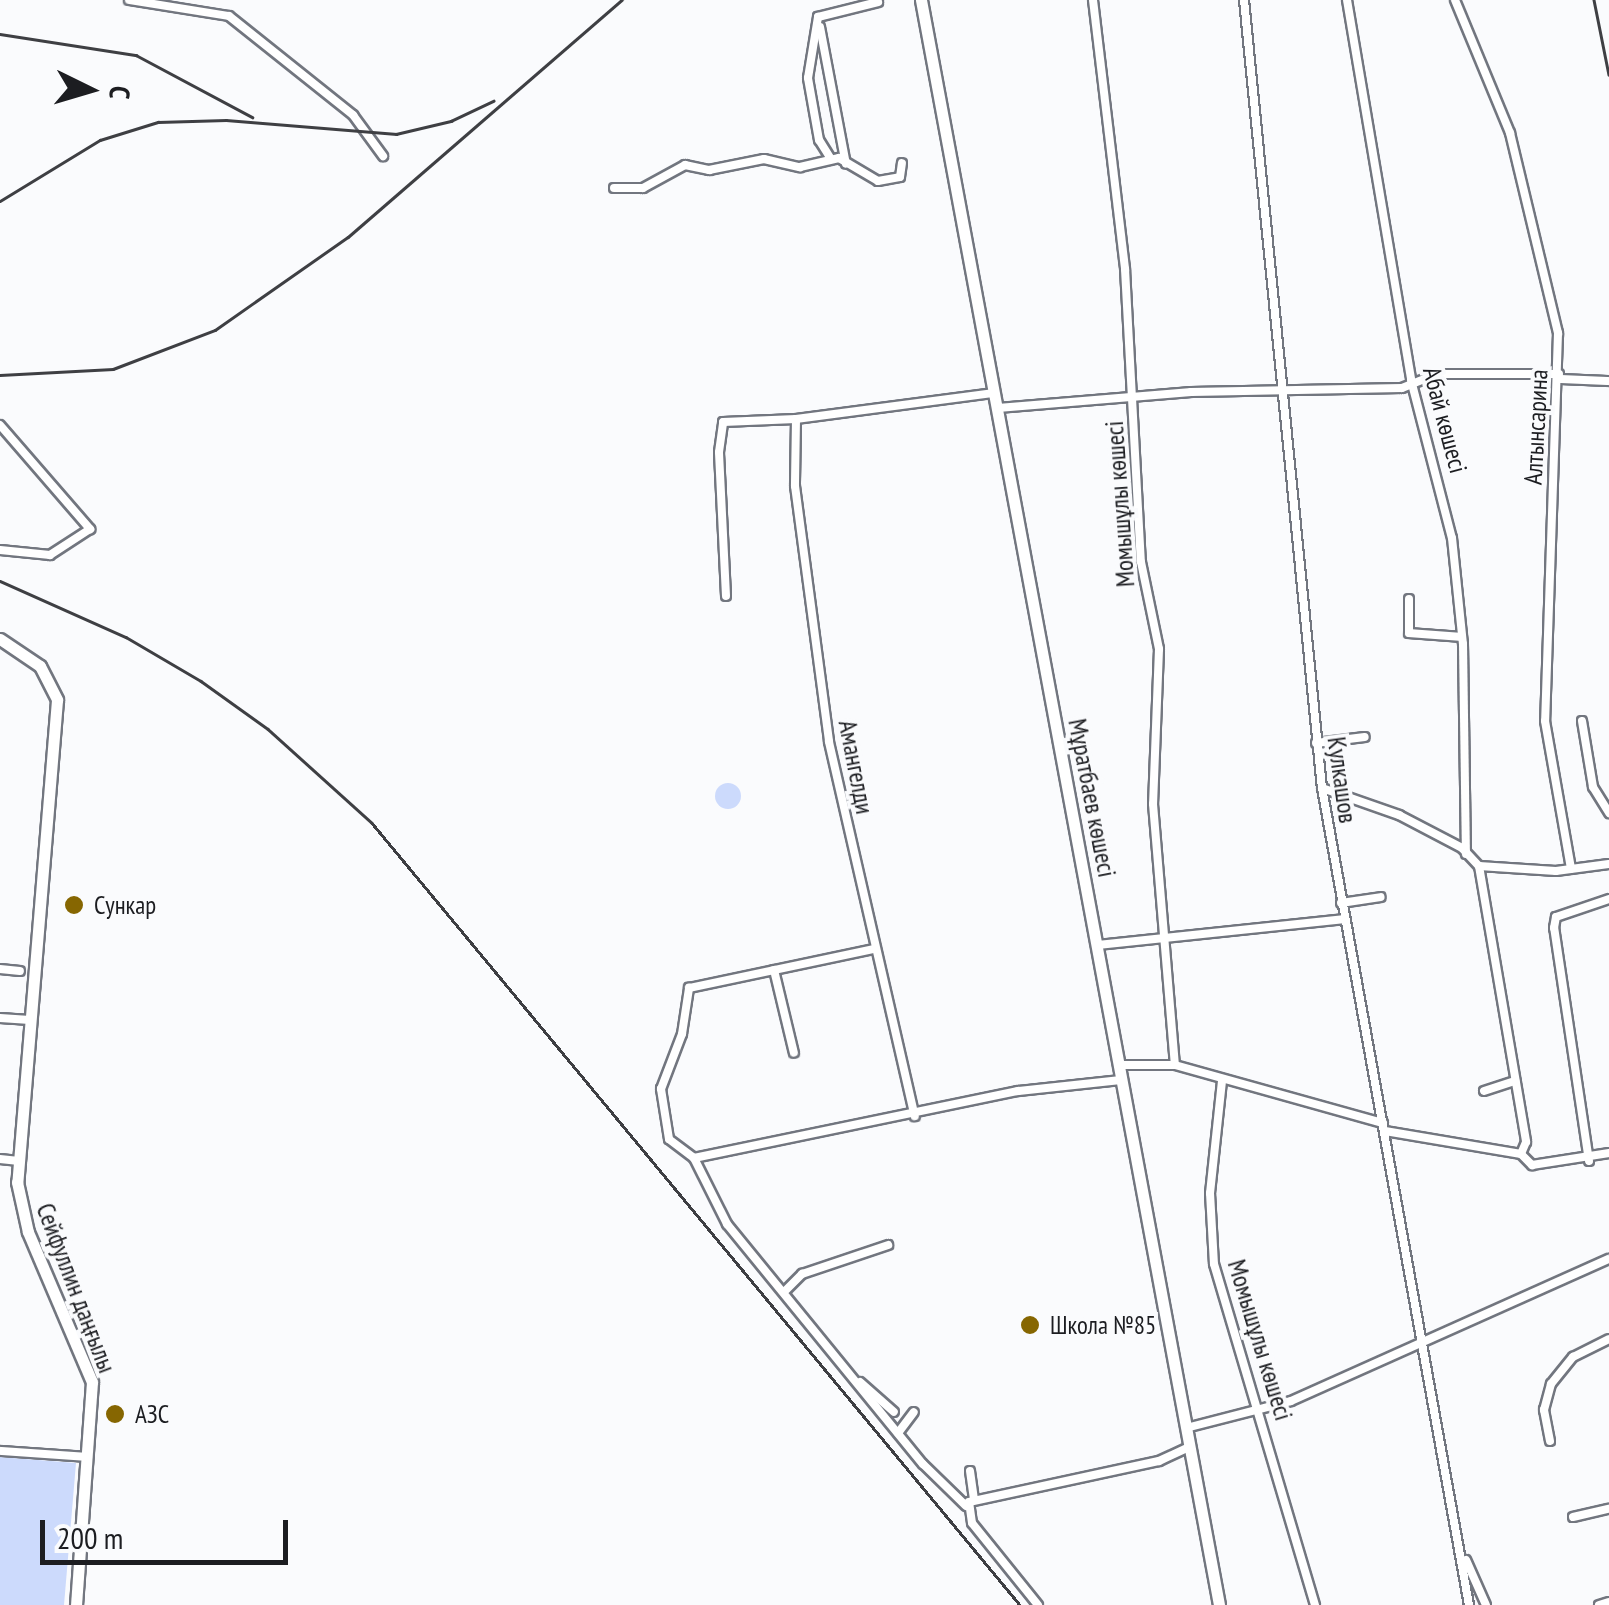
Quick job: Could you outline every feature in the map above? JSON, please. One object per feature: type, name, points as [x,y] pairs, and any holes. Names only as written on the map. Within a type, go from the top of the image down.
[{"type":"street","points":[[129,0],[212,11],[248,29],[353,115],[382,156]]},
{"type":"street","points":[[202,0],[212,11]]},
{"type":"street","name":"Мұратбаев көшесі","points":[[921,0],[1219,1605]]},
{"type":"street","name":"Момышұлы көшесі","points":[[1093,0],[1125,269],[1141,562],[1159,648],[1153,804],[1175,1064]]},
{"type":"street","name":"Кулкашов","points":[[1244,0],[1322,788],[1464,1556],[1469,1605]]},
{"type":"street","name":"Абай көшесі","points":[[1347,0],[1411,380],[1444,492],[1462,637],[1466,854]]},
{"type":"street","name":"Алтынсарина","points":[[1456,0],[1521,170],[1554,310],[1559,376],[1545,720],[1571,869]]},
{"type":"street","points":[[818,18],[878,2]]},
{"type":"street","points":[[818,18],[808,78],[818,140],[831,159]]},
{"type":"street","points":[[818,18],[846,164]]},
{"type":"street","points":[[614,188],[642,188],[684,165],[709,170],[764,159],[800,167],[831,159],[878,181],[900,176],[902,163]]},
{"type":"street","points":[[998,408],[1133,396],[1402,388],[1411,380],[1559,376],[1609,381]]},
{"type":"street","points":[[726,596],[718,452],[728,419],[796,419],[996,392]]},
{"type":"street","name":"Амангелди","points":[[796,419],[795,486],[816,659],[874,949],[915,1116]]},
{"type":"street","points":[[0,425],[90,529],[50,555],[0,550]]},
{"type":"street","points":[[1410,599],[1409,633],[1462,637]]},
{"type":"street","name":"Сейфуллин даңғылы","points":[[0,639],[40,666],[55,688],[19,1161],[21,1212],[90,1371],[88,1457],[76,1605]]},
{"type":"street","points":[[1582,721],[1594,787],[1609,814]]},
{"type":"street","points":[[1316,743],[1364,737]]},
{"type":"street","points":[[1322,788],[1356,796],[1466,854],[1479,866],[1526,1142],[1522,1154]]},
{"type":"street","points":[[1479,866],[1571,869],[1609,864]]},
{"type":"street","points":[[1341,904],[1381,896]]},
{"type":"street","points":[[1589,1161],[1554,928],[1556,917],[1609,899]]},
{"type":"street","points":[[1097,945],[1344,920]]},
{"type":"street","points":[[874,949],[694,984],[684,998],[682,1034],[661,1090],[669,1139],[694,1158],[727,1224],[786,1290],[898,1434],[966,1506],[972,1523],[1038,1605]]},
{"type":"street","points":[[0,969],[20,971]]},
{"type":"street","points":[[774,970],[794,1053]]},
{"type":"street","points":[[0,1018],[30,1020]]},
{"type":"street","points":[[1118,1065],[1175,1064],[1384,1127],[1522,1154],[1532,1166],[1589,1161],[1609,1154]]},
{"type":"street","points":[[694,1158],[915,1116],[1018,1091],[1121,1080]]},
{"type":"street","name":"Момышұлы көшесі","points":[[1222,1081],[1210,1193],[1212,1249],[1315,1605]]},
{"type":"street","points":[[1484,1091],[1515,1081]]},
{"type":"street","points":[[0,1159],[19,1161]]},
{"type":"street","points":[[786,1290],[802,1274],[888,1245]]},
{"type":"street","points":[[1186,1428],[1260,1411],[1426,1345],[1608,1261]]},
{"type":"street","points":[[1550,1441],[1544,1400],[1552,1384],[1574,1357],[1609,1339]]},
{"type":"street","points":[[856,1380],[894,1412]]},
{"type":"street","points":[[898,1434],[914,1412]]},
{"type":"street","points":[[966,1506],[974,1498],[1160,1461],[1189,1447]]},
{"type":"street","points":[[0,1451],[88,1457]]},
{"type":"street","points":[[970,1471],[974,1498]]},
{"type":"street","points":[[1573,1517],[1609,1509]]},
{"type":"street","name":"Кулкашов","points":[[1464,1556],[1486,1605]]},
{"type":"street","points":[[1599,1605],[1609,1602]]},
{"type":"shaded area","points":[[728,783],[737,787],[741,796],[737,805],[728,809],[719,805],[715,796],[719,787]]},
{"type":"shaded area","points":[[0,1457],[76,1463],[64,1605],[0,1605]]},
{"type":"railway","points":[[0,375],[113,369],[215,330],[348,237],[622,0]]},
{"type":"railway","points":[[1594,0],[1609,75]]},
{"type":"railway","points":[[0,34],[136,55],[252,117]]},
{"type":"railway","points":[[0,201],[100,140],[158,122],[226,120],[396,134],[451,121],[493,101]]},
{"type":"railway","points":[[0,581],[126,637],[201,681],[268,729],[372,823],[1020,1605]]},
{"type":"place","name":"Сункар","points":[[74,905]]},
{"type":"place","name":"Школа №85","points":[[1030,1325]]},
{"type":"place","name":"АЗС","points":[[115,1414]]}]
